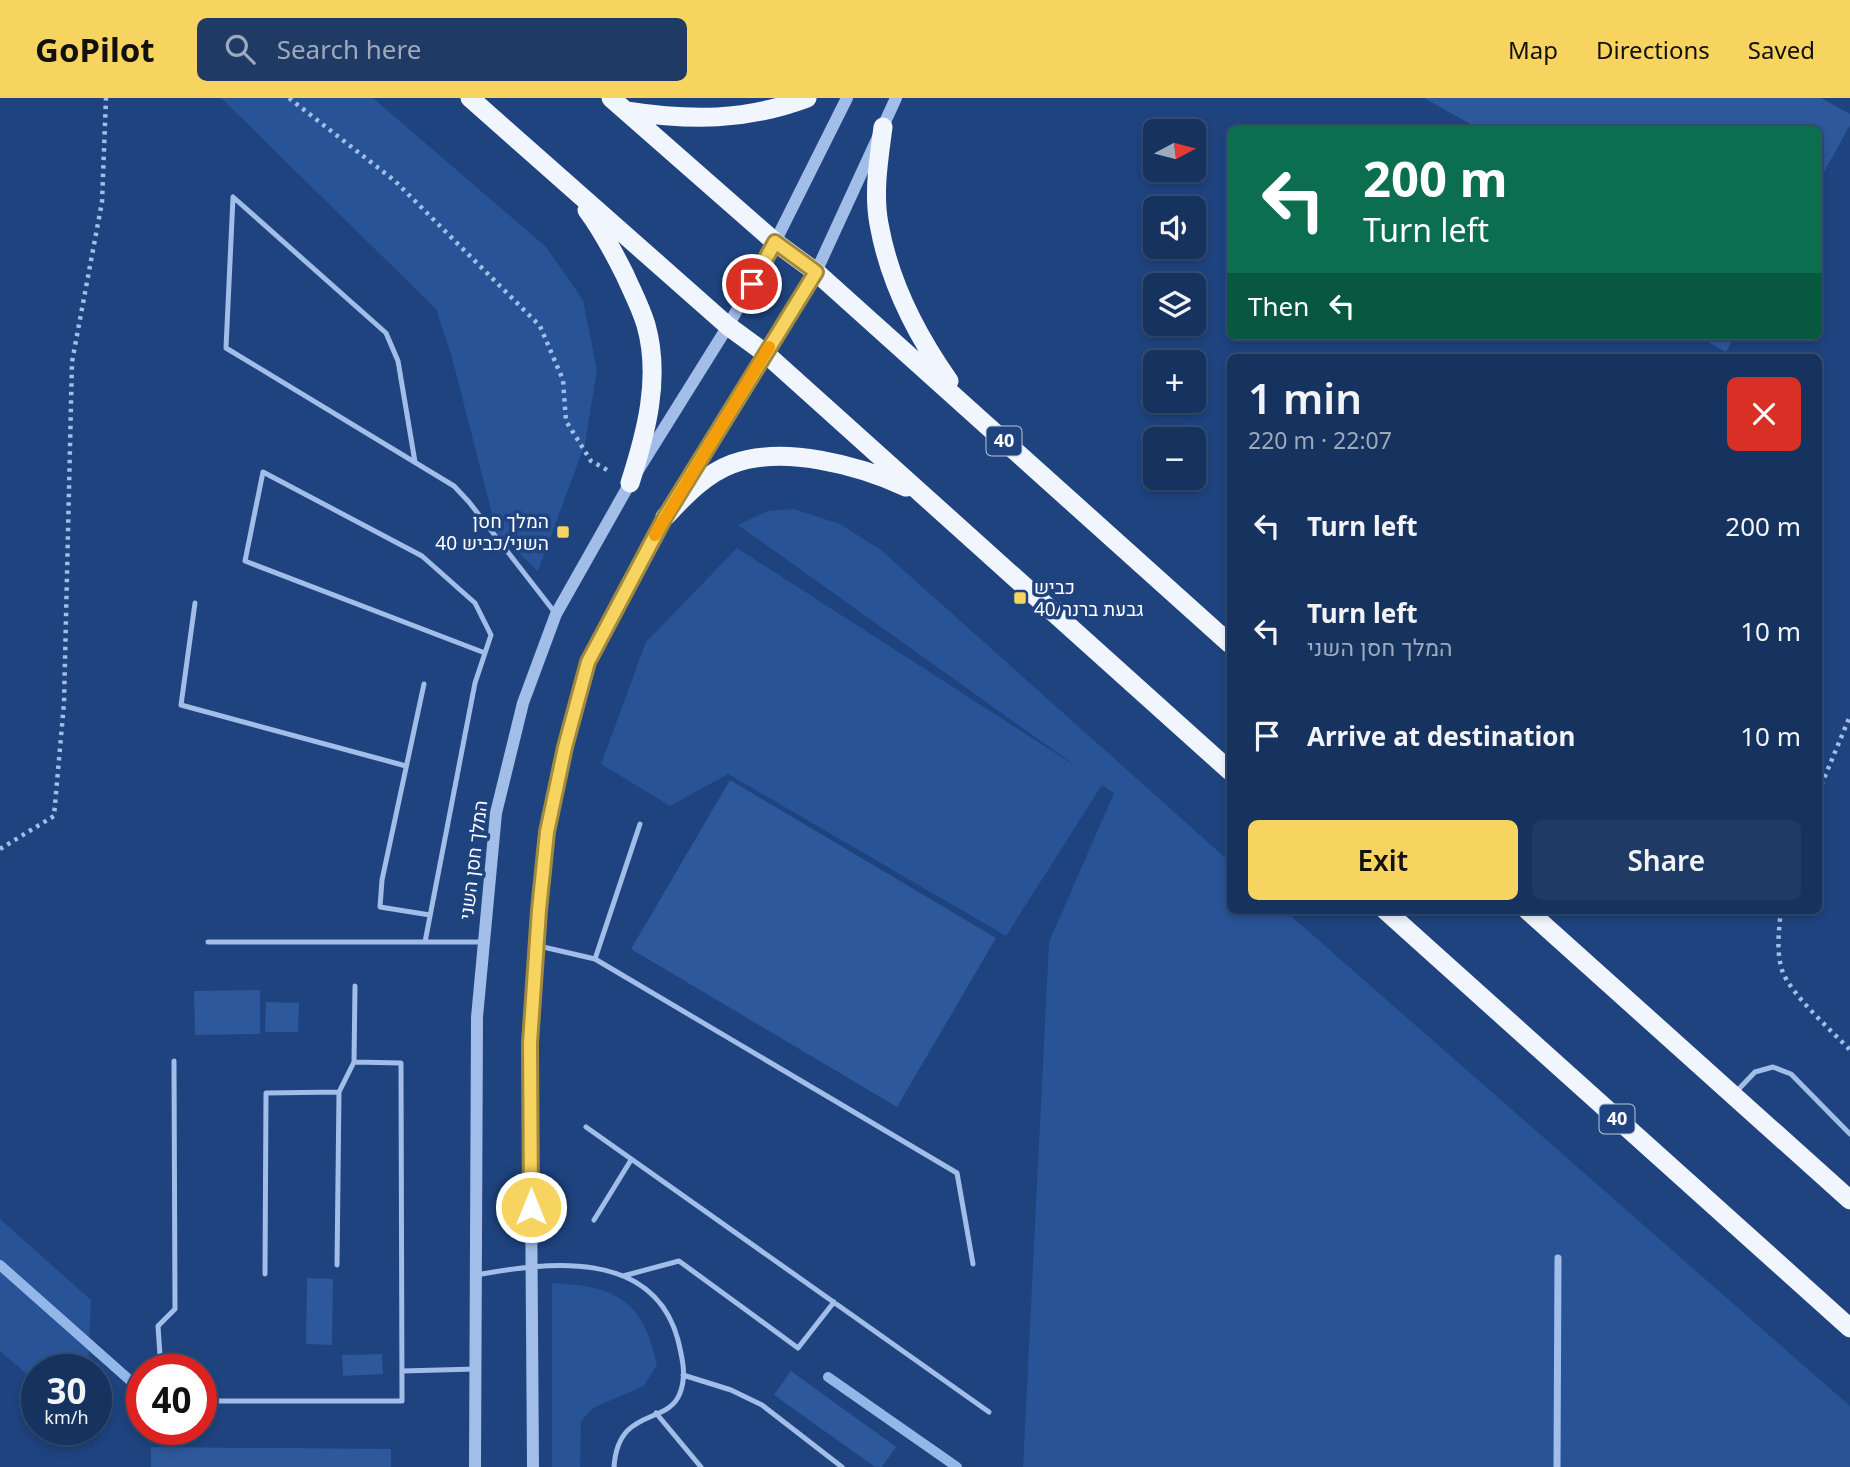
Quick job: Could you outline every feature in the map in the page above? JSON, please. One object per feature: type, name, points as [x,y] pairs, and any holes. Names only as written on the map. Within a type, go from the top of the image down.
[{"type":"highway","points":[[470,98],[728,326],[765,353],[1227,768]]},
{"type":"highway","points":[[618,105],[682,118],[720,117],[751,115],[807,98]]},
{"type":"highway","name":"40","points":[[618,105],[775,242],[816,272],[1227,641]]},
{"type":"highway","points":[[883,127],[877,191],[878,223],[888,260],[903,301],[924,344],[960,397],[981,419]]},
{"type":"highway","points":[[565,182],[597,223],[624,274],[646,325],[652,361],[650,400],[645,437],[630,483]]},
{"type":"highway","points":[[665,517],[709,477],[733,464],[765,458],[798,457],[864,470],[923,495]]},
{"type":"highway","name":"40","points":[[1389,914],[1850,1328]]},
{"type":"highway","points":[[1531,914],[1850,1200]]},
{"type":"street","name":"המלך חסן השני","points":[[475,1467],[477,1017],[496,813],[523,703],[556,614],[630,483],[728,326],[775,242],[847,98]]},
{"type":"street","points":[[533,1467],[530,1043],[547,832],[565,747],[588,662],[665,517],[816,272],[896,98]]},
{"type":"street","points":[[1556,1467],[1558,1258]]},
{"type":"lane","points":[[415,462],[398,361],[386,333],[233,198],[226,348],[454,486],[556,614]]},
{"type":"lane","points":[[425,942],[475,682],[485,653],[491,635],[475,603],[422,556],[263,472],[245,561],[485,653]]},
{"type":"lane","points":[[195,603],[181,705],[406,766]]},
{"type":"lane","points":[[424,684],[382,880],[380,907],[430,915]]},
{"type":"lane","points":[[595,959],[640,824]]},
{"type":"lane","points":[[208,942],[483,942]]},
{"type":"lane","points":[[536,945],[595,959],[957,1173],[973,1264]]},
{"type":"lane","points":[[337,1265],[339,1092],[354,1062],[355,986]]},
{"type":"lane","points":[[160,1354],[158,1326],[175,1309],[174,1061]]},
{"type":"lane","points":[[217,1401],[402,1401],[401,1063],[354,1062]]},
{"type":"lane","points":[[1733,1095],[1755,1072],[1773,1067],[1791,1074],[1850,1134]]},
{"type":"lane","points":[[265,1274],[266,1093],[339,1092]]},
{"type":"lane","points":[[586,1127],[989,1412]]},
{"type":"lane","points":[[594,1220],[631,1160]]},
{"type":"lane","points":[[623,1276],[679,1261],[798,1348],[834,1302]]},
{"type":"lane","points":[[476,1275],[531,1265],[595,1266],[623,1276],[651,1293],[674,1324],[684,1363],[681,1392],[672,1406],[643,1419],[622,1435],[615,1453],[614,1467]]},
{"type":"lane","points":[[402,1371],[476,1369]]},
{"type":"lane","points":[[683,1375],[731,1390],[762,1405],[842,1467]]},
{"type":"lane","points":[[656,1413],[701,1467]]},
{"type":"path","points":[[0,849],[54,816],[64,703],[72,362],[102,202],[106,98]]},
{"type":"path","points":[[289,98],[396,181],[540,326],[563,380],[565,421],[591,460],[630,483]]},
{"type":"path","points":[[1822,783],[1850,716]]},
{"type":"path","points":[[1781,914],[1778,939],[1783,972],[1800,998],[1850,1050]]},
{"type":"shaded area","points":[[221,98],[373,98],[546,247],[583,300],[597,370],[585,444],[538,571],[497,533],[451,354],[436,309]]},
{"type":"shaded area","points":[[794,509],[840,524],[881,550],[1227,859],[1227,914],[1289,914],[1850,1406],[1850,1467],[1023,1467],[1049,942],[1114,793],[1102,785],[1006,936],[728,774],[670,806],[601,764],[646,642],[737,548],[1080,769],[738,525],[767,511]]},
{"type":"shaded area","points":[[0,1219],[91,1300],[89,1354],[21,1354],[21,1369],[0,1351]]},
{"type":"shaded area","points":[[552,1283],[593,1288],[623,1300],[644,1325],[657,1365],[644,1386],[593,1408],[581,1421],[580,1467],[552,1467]]},
{"type":"building","points":[[1424,98],[1821,98],[1850,114],[1850,125],[1822,176],[1822,126],[1474,126]]},
{"type":"building","points":[[1704,340],[1733,340],[1726,352]]},
{"type":"building","points":[[730,780],[996,938],[897,1107],[631,949]]},
{"type":"building","points":[[260,990],[260,1034],[195,1035],[194,991]]},
{"type":"building","points":[[266,1002],[299,1003],[298,1032],[265,1032]]},
{"type":"building","points":[[307,1278],[333,1279],[332,1345],[306,1344]]},
{"type":"building","points":[[382,1354],[383,1374],[343,1376],[342,1355]]},
{"type":"building","points":[[791,1371],[896,1447],[882,1467],[875,1467],[774,1395]]},
{"type":"building","points":[[151,1447],[391,1449],[391,1467],[151,1467]]},
{"type":"waterway","points":[[0,1265],[126,1377]]},
{"type":"waterway","points":[[828,1377],[957,1467]]},
{"type":"slow traffic","points":[[655,535],[769,347]]},
{"type":"place","name":"המלך חסן השני/כביש 40","points":[[563,532]]},
{"type":"place","name":"כביש 40/גבעת ברנר","points":[[1020,598]]},
{"type":"route","points":[[531,1207],[530,1043],[539,910],[547,832],[565,747],[588,662],[665,517],[816,272],[775,242],[752,284]]}]
